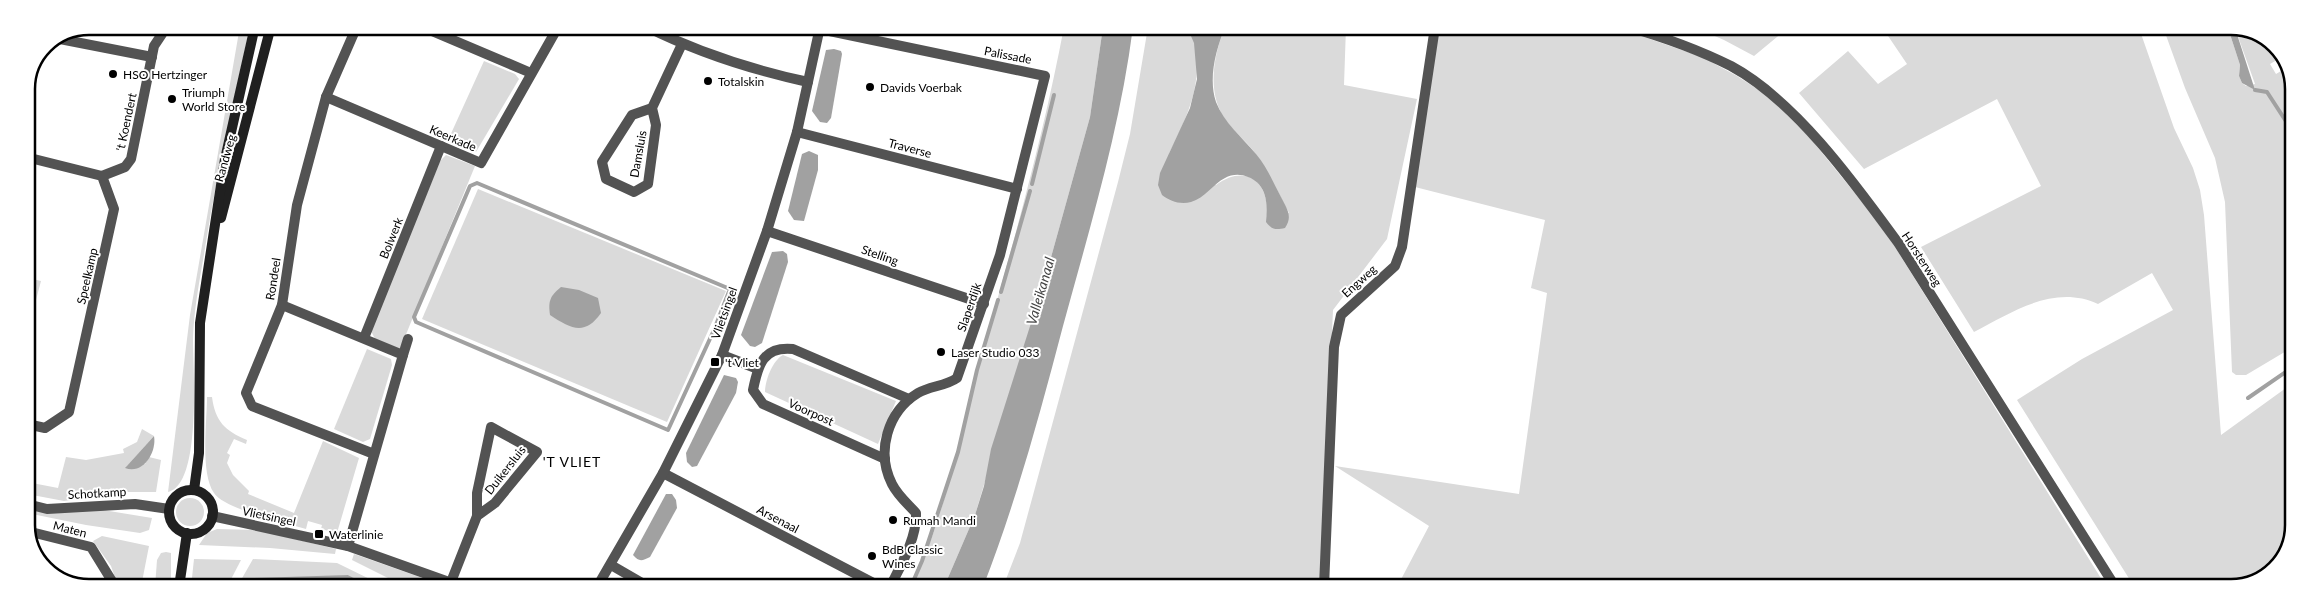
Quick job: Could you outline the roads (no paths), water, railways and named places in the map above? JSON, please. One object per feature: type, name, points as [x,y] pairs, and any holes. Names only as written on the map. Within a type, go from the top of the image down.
[{"type":"main road","name":"Randweg","points":[[194,490],[199,453],[200,323],[225,159],[253,35]]},
{"type":"main road","name":"Randweg","points":[[208,267],[270,35]]},
{"type":"main road","points":[[194,490],[202,493],[209,499],[212,516],[203,530],[187,533],[174,525],[169,509],[174,497],[180,492],[194,490]]},
{"type":"main road","points":[[179,579],[187,533]]},
{"type":"street","name":"'t Koendert","points":[[102,176],[124,167],[131,159],[154,46],[161,35]]},
{"type":"street","name":"Rondeel","points":[[352,35],[326,97],[297,205],[282,306],[246,393],[252,406],[374,454]]},
{"type":"street","points":[[441,35],[532,73]]},
{"type":"street","name":"Keerkade","points":[[326,97],[481,163],[553,35]]},
{"type":"street","points":[[663,35],[682,44],[785,77],[808,82]]},
{"type":"street","name":"Vlietsingel","points":[[602,579],[663,473],[722,355],[767,231],[797,132],[818,35]]},
{"type":"street","name":"Palissade","points":[[853,35],[1045,76]]},
{"type":"street","name":"Engweg","points":[[1324,579],[1334,347],[1341,315],[1395,266],[1402,248],[1434,35]]},
{"type":"street","name":"Horsterweg","points":[[1651,35],[1700,52],[1732,67],[1758,84],[1790,110],[1812,134],[1868,201],[1899,244],[2110,579]]},
{"type":"street","points":[[68,40],[152,57]]},
{"type":"street","points":[[652,108],[682,44]]},
{"type":"street","name":"Slaperdijk","points":[[894,579],[906,553],[917,521],[916,513],[892,485],[885,459],[885,445],[890,426],[901,408],[910,399],[925,389],[952,382],[957,378],[1000,255],[1045,76]]},
{"type":"street","name":"Damsluis","points":[[652,108],[656,125],[648,184],[634,192],[606,179],[602,162],[632,115],[652,108]]},
{"type":"street","name":"Traverse","points":[[797,132],[1017,189]]},
{"type":"street","name":"Bolwerk","points":[[364,338],[441,146]]},
{"type":"street","points":[[35,159],[102,176]]},
{"type":"street","name":"Speelkamp","points":[[35,426],[45,428],[69,412],[114,209],[102,176]]},
{"type":"street","name":"Stelling","points":[[767,231],[984,304]]},
{"type":"street","points":[[282,306],[403,355]]},
{"type":"street","points":[[348,546],[408,339]]},
{"type":"street","points":[[722,355],[758,368],[768,354],[778,347],[793,349],[910,399]]},
{"type":"street","name":"Voorpost","points":[[758,368],[753,390],[763,404],[885,459]]},
{"type":"street","name":"Duikersluis","points":[[452,579],[477,516],[477,493],[491,427],[537,452],[495,503],[477,516]]},
{"type":"street","name":"Arsenaal","points":[[663,473],[866,579]]},
{"type":"street","name":"Schotkamp","points":[[35,506],[47,509],[136,504],[169,509]]},
{"type":"street","name":"Vlietsingel","points":[[212,516],[348,546],[437,579]]},
{"type":"street","name":"Maten","points":[[36,533],[91,547],[111,579]]},
{"type":"street","points":[[611,565],[635,579]]},
{"type":"waterway","points":[[2255,90],[2267,92],[2285,120]]},
{"type":"waterway","points":[[1032,184],[1054,95]]},
{"type":"waterway","points":[[477,183],[730,289],[714,330],[668,430],[416,322],[414,317],[470,186],[477,183]]},
{"type":"waterway","points":[[1001,292],[1030,191]]},
{"type":"waterway","points":[[914,579],[922,561],[958,452],[977,370],[998,300]]},
{"type":"waterway","points":[[2248,398],[2285,373]]},
{"type":"place","name":"HSO Hertzinger","points":[[113,74]]},
{"type":"place","name":"Totalskin","points":[[708,81]]},
{"type":"place","name":"Davids Voerbak","points":[[870,87]]},
{"type":"place","name":"Triumph World Store","points":[[172,99]]},
{"type":"place","name":"Laser Studio 033","points":[[941,352]]},
{"type":"place","name":"'t Vliet","points":[[715,362]]},
{"type":"place","name":"Rumah Mandi","points":[[893,520]]},
{"type":"place","name":"Waterlinie","points":[[319,534]]},
{"type":"place","name":"BdB Classic Wines","points":[[872,556]]},
{"type":"district","name":"'T VLIET","points":[[572,461]]},
{"type":"water label","name":"Valleikanaal","points":[[1040,291]]}]
